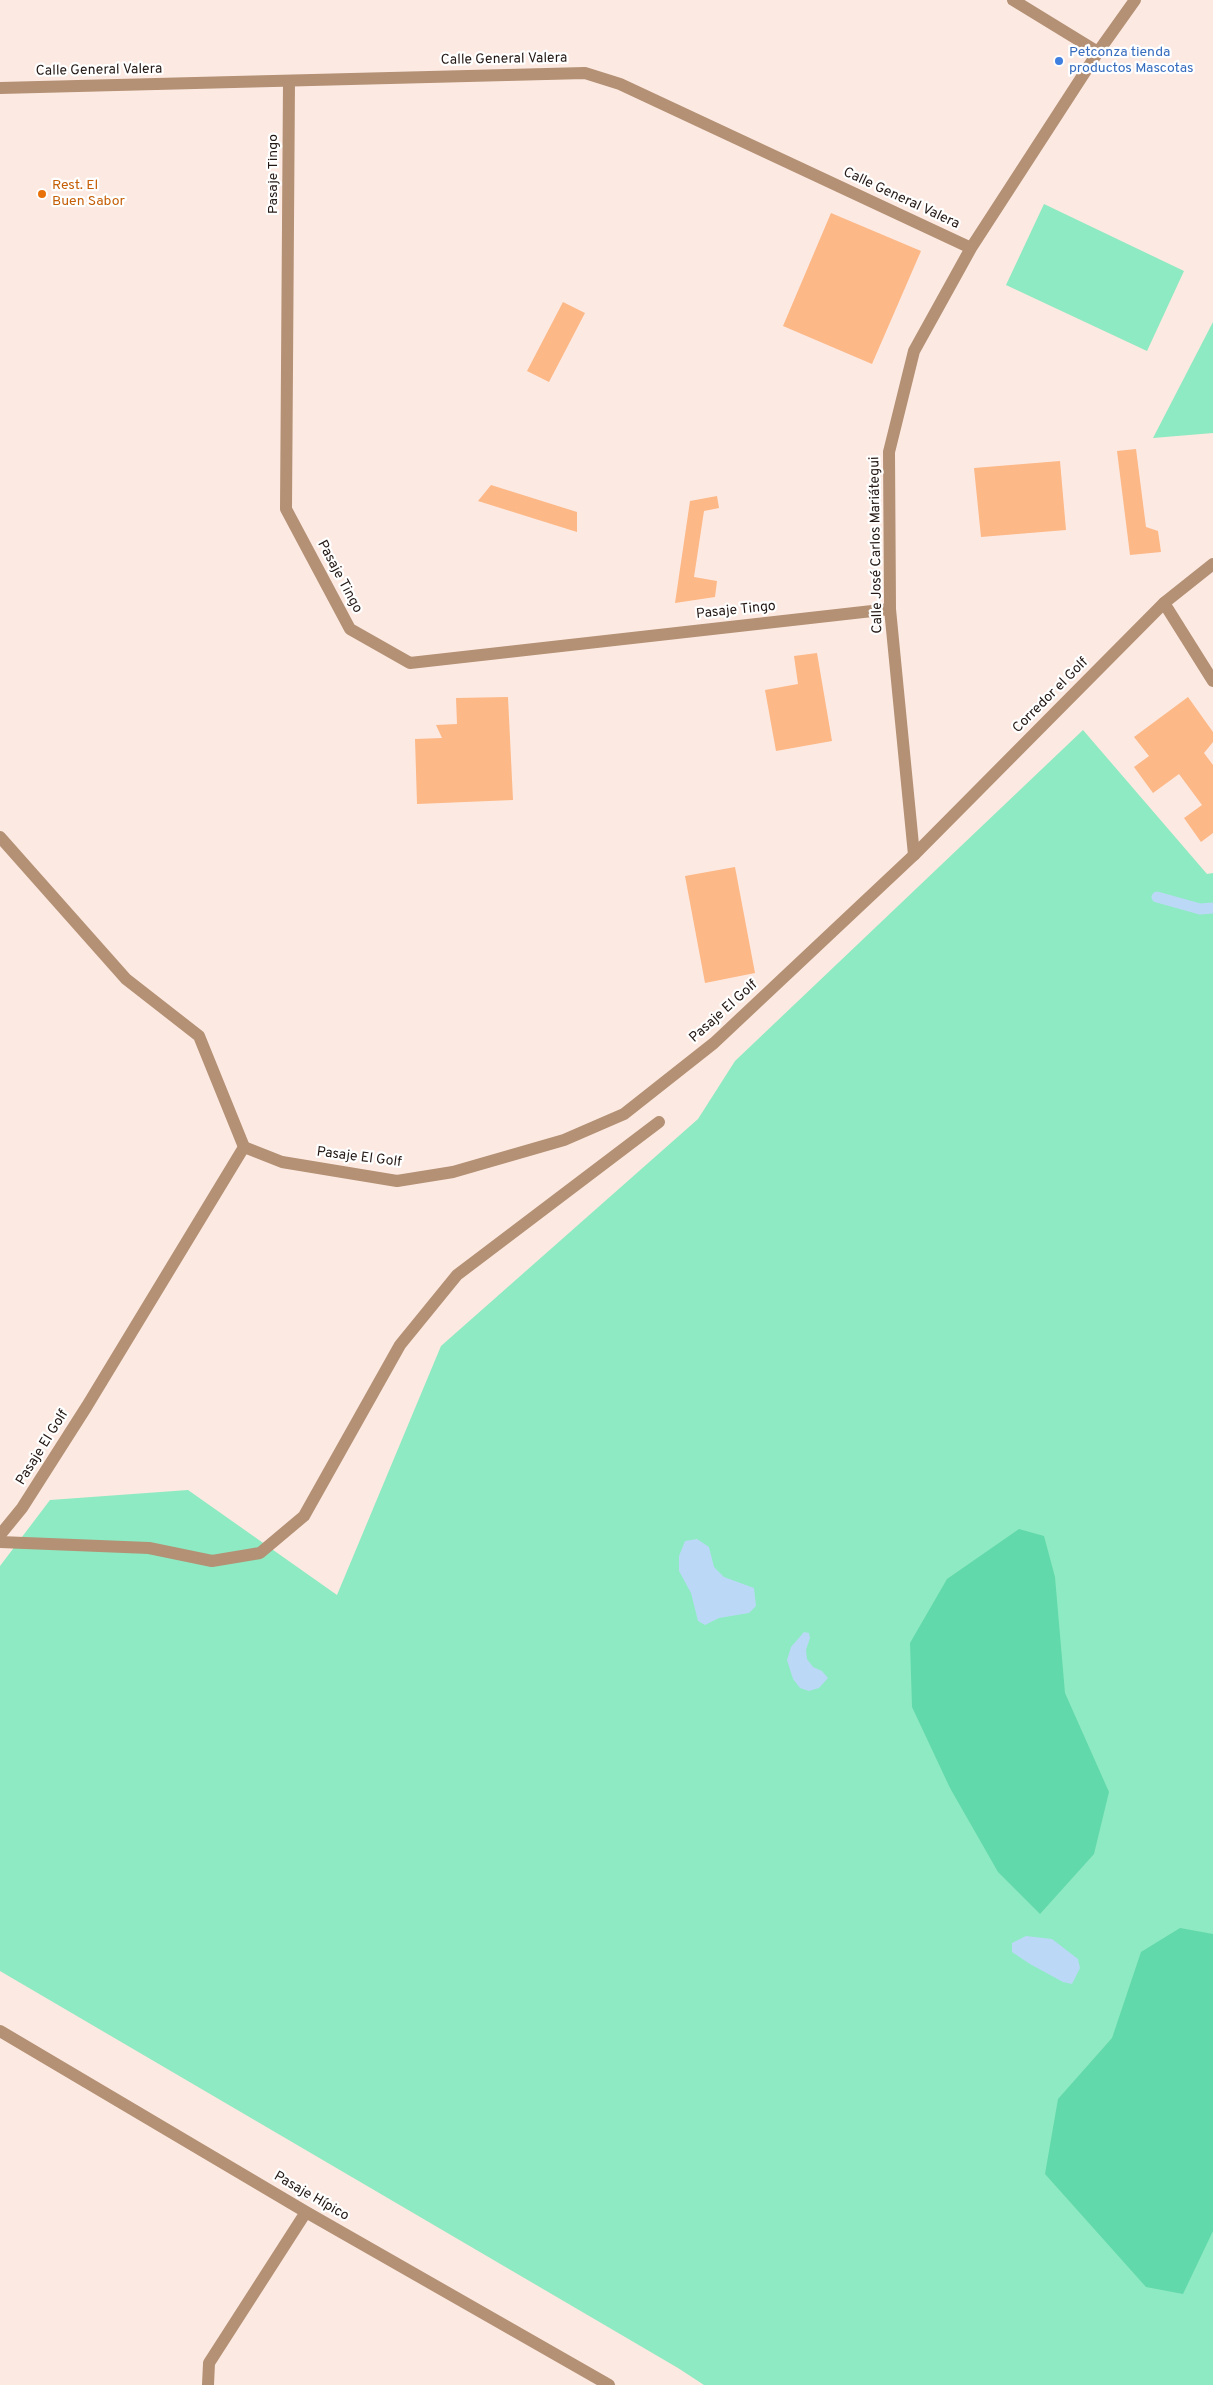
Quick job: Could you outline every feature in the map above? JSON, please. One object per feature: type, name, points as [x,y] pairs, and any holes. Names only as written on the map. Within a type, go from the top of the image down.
[{"type":"street","points":[[1013,0],[1098,52]]},
{"type":"street","name":"Calle José Carlos Mariátegui","points":[[914,855],[890,609],[889,452],[914,351],[971,248],[1098,52],[1135,0]]},
{"type":"street","name":"Calle General Valera","points":[[0,88],[585,73],[620,84],[971,248]]},
{"type":"street","name":"Pasaje Tingo","points":[[289,81],[286,509],[350,629],[410,663],[890,609]]},
{"type":"street","name":"Corredor el Golf","points":[[914,855],[1164,603],[1213,564]]},
{"type":"street","points":[[1164,603],[1213,681]]},
{"type":"street","points":[[0,837],[126,979],[199,1036],[244,1146]]},
{"type":"street","name":"Pasaje El Golf","points":[[0,1535],[22,1508],[87,1406],[244,1146],[282,1162],[397,1181],[453,1172],[564,1140],[624,1114],[714,1043],[914,855]]},
{"type":"street","points":[[0,1542],[149,1548],[212,1561],[260,1553],[304,1516],[400,1345],[457,1275],[659,1122]]},
{"type":"street","name":"Pasaje Hípico","points":[[0,2031],[306,2212],[609,2385]]},
{"type":"street","points":[[208,2385],[210,2363],[306,2212]]},
{"type":"green space","points":[[1044,204],[1184,271],[1147,351],[1006,285]]},
{"type":"green space","points":[[1213,322],[1213,433],[1153,438]]},
{"type":"green space","points":[[1083,730],[1207,874],[1213,873],[1213,2385],[704,2385],[0,1971],[0,1566],[50,1500],[188,1490],[337,1595],[441,1346],[698,1119],[735,1061]]},
{"type":"green space","points":[[1019,1529],[1044,1536],[1055,1577],[1065,1693],[1109,1792],[1094,1854],[1040,1914],[998,1872],[950,1788],[912,1707],[910,1643],[947,1579]]},
{"type":"green space","points":[[1180,1928],[1213,1934],[1213,2231],[1183,2294],[1146,2287],[1045,2174],[1058,2099],[1112,2038],[1141,1952]]},
{"type":"water","points":[[697,1539],[709,1547],[714,1567],[724,1577],[754,1588],[756,1606],[749,1613],[719,1618],[705,1625],[698,1621],[691,1593],[679,1571],[679,1556],[685,1541]]},
{"type":"water","points":[[804,1632],[809,1633],[810,1638],[806,1650],[807,1659],[813,1667],[822,1671],[828,1678],[819,1688],[809,1691],[800,1688],[793,1679],[787,1660],[791,1647]]},
{"type":"water","points":[[1026,1936],[1052,1939],[1078,1959],[1080,1968],[1072,1984],[1063,1982],[1012,1952],[1012,1943]]},
{"type":"building","points":[[831,213],[921,251],[872,364],[783,326]]},
{"type":"building","points":[[563,302],[585,313],[549,382],[527,371]]},
{"type":"building","points":[[1136,449],[1146,527],[1158,531],[1161,552],[1130,555],[1117,451]]},
{"type":"building","points":[[1060,461],[1066,530],[981,537],[974,468]]},
{"type":"building","points":[[491,485],[577,512],[577,532],[478,501]]},
{"type":"building","points":[[717,496],[719,508],[704,511],[694,577],[717,581],[715,597],[675,603],[690,501]]},
{"type":"building","points":[[817,653],[832,741],[776,751],[765,690],[798,684],[794,656]]},
{"type":"building","points":[[508,697],[513,800],[417,804],[415,739],[442,738],[436,725],[457,724],[456,698]]},
{"type":"building","points":[[1188,697],[1213,732],[1213,742],[1204,753],[1213,765],[1213,833],[1201,842],[1184,818],[1202,805],[1179,774],[1153,793],[1134,767],[1149,756],[1134,737]]},
{"type":"building","points":[[735,867],[755,973],[705,983],[685,876]]},
{"type":"waterway","points":[[1157,897],[1200,909],[1213,908]]},
{"type":"place","name":"Petconza tienda productos Mascotas","points":[[1059,61]]},
{"type":"place","name":"Rest. El Buen Sabor","points":[[42,194]]}]
